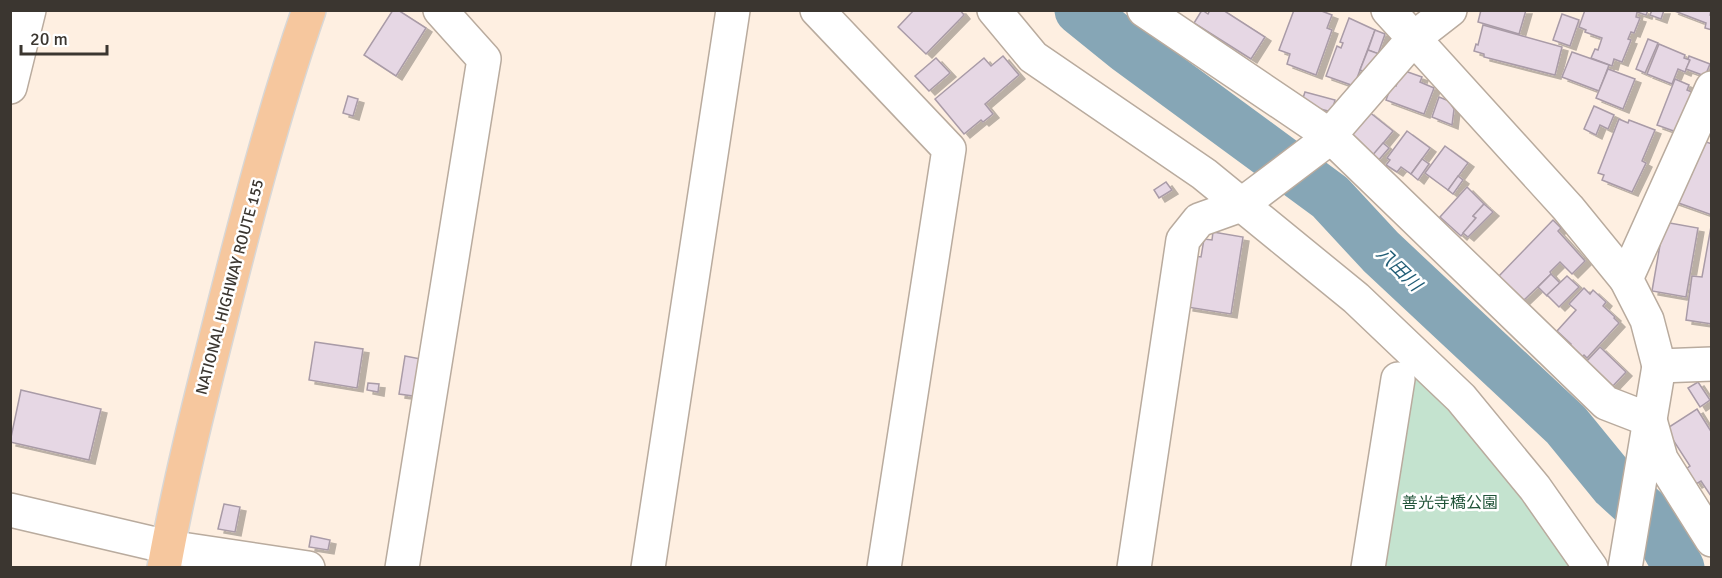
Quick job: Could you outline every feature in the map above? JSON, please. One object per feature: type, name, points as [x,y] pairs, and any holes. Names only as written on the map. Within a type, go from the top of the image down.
[{"type":"highway","name":"NATIONAL HIGHWAY ROUTE 155","points":[[166,557],[202,395],[244,227],[292,60],[309,10]]},
{"type":"street","points":[[10,87],[29,10]]},
{"type":"street","points":[[402,567],[484,59],[440,10]]},
{"type":"street","points":[[648,567],[733,10]]},
{"type":"street","points":[[817,10],[949,149],[884,567]]},
{"type":"street","points":[[994,10],[1033,57],[1244,203],[1356,298],[1461,398],[1535,488],[1592,567]]},
{"type":"street","points":[[1144,10],[1326,139],[1606,403],[1650,420]]},
{"type":"street","points":[[1388,10],[1568,208],[1626,279],[1647,320],[1659,366],[1625,567]]},
{"type":"street","points":[[1134,567],[1183,240],[1199,220],[1244,203],[1326,139],[1414,38],[1450,10]]},
{"type":"street","points":[[1626,279],[1712,88]]},
{"type":"street","points":[[1659,366],[1712,364]]},
{"type":"street","points":[[1368,567],[1398,379]]},
{"type":"street","points":[[1650,420],[1661,459],[1712,540]]},
{"type":"street","points":[[10,510],[166,557],[308,567]]},
{"type":"green space","name":"善光寺橋公園","points":[[1406,359],[1443,392],[1574,567],[1373,568]]},
{"type":"building","points":[[393,10],[398,10],[426,28],[396,76],[364,55]]},
{"type":"building","points":[[914,10],[960,10],[964,15],[926,54],[898,27]]},
{"type":"building","points":[[1202,10],[1208,14],[1210,10],[1223,10],[1265,37],[1251,59],[1194,23]]},
{"type":"building","points":[[1294,10],[1319,10],[1332,15],[1327,28],[1332,30],[1316,75],[1287,64],[1290,54],[1279,50]]},
{"type":"building","points":[[1481,10],[1526,10],[1519,34],[1478,22]]},
{"type":"building","points":[[1585,10],[1648,10],[1646,15],[1637,12],[1636,17],[1640,18],[1634,33],[1631,32],[1628,39],[1631,40],[1622,62],[1614,59],[1612,66],[1591,58],[1595,49],[1598,50],[1602,38],[1585,32],[1586,30],[1579,27]]},
{"type":"building","points":[[1652,10],[1664,10],[1661,19],[1650,15]]},
{"type":"building","points":[[1672,10],[1711,10],[1712,30],[1705,28],[1706,23]]},
{"type":"building","points":[[1562,14],[1579,20],[1570,46],[1553,40]]},
{"type":"building","points":[[1349,18],[1375,30],[1354,86],[1326,76],[1337,46],[1341,48],[1343,43],[1340,42]]},
{"type":"building","points":[[1483,25],[1562,47],[1555,75],[1484,57],[1484,54],[1474,51],[1476,44],[1478,45]]},
{"type":"building","points":[[1375,30],[1385,34],[1378,54],[1368,50]]},
{"type":"building","points":[[1648,39],[1658,43],[1645,73],[1636,69]]},
{"type":"building","points":[[1659,44],[1685,55],[1684,58],[1690,60],[1685,72],[1678,69],[1672,84],[1647,74]]},
{"type":"building","points":[[1368,50],[1382,55],[1375,75],[1360,70]]},
{"type":"building","points":[[1572,52],[1609,65],[1599,91],[1562,77]]},
{"type":"building","points":[[1003,56],[1019,75],[985,104],[993,114],[983,122],[981,120],[964,134],[935,99],[984,58],[991,66]]},
{"type":"building","points":[[1689,56],[1710,64],[1705,76],[1686,69],[1690,60]]},
{"type":"building","points":[[936,58],[950,73],[929,91],[915,76]]},
{"type":"building","points":[[1608,69],[1635,79],[1623,109],[1596,98]]},
{"type":"building","points":[[1402,70],[1422,77],[1420,82],[1434,88],[1424,114],[1386,100],[1392,84],[1396,86]]},
{"type":"building","points":[[1675,79],[1689,85],[1687,90],[1697,94],[1682,134],[1657,125]]},
{"type":"building","points":[[1305,92],[1335,100],[1332,112],[1301,104]]},
{"type":"building","points":[[348,96],[358,99],[353,116],[343,113]]},
{"type":"building","points":[[1439,97],[1449,101],[1454,109],[1452,125],[1432,117]]},
{"type":"building","points":[[1594,106],[1614,115],[1608,129],[1600,125],[1596,135],[1584,129]]},
{"type":"building","points":[[1368,111],[1393,131],[1371,158],[1346,137]]},
{"type":"building","points":[[1619,119],[1628,123],[1629,120],[1655,130],[1642,161],[1646,163],[1632,192],[1602,180],[1604,175],[1598,173]]},
{"type":"building","points":[[1407,131],[1430,148],[1411,174],[1401,167],[1397,172],[1386,165],[1390,160],[1387,158]]},
{"type":"building","points":[[1695,138],[1712,144],[1712,215],[1673,201]]},
{"type":"building","points":[[1383,143],[1389,148],[1377,162],[1371,157]]},
{"type":"building","points":[[1445,146],[1468,163],[1448,190],[1425,173]]},
{"type":"building","points":[[1422,159],[1429,164],[1418,180],[1411,174]]},
{"type":"building","points":[[1458,176],[1463,180],[1453,194],[1448,190]]},
{"type":"building","points":[[1166,182],[1172,190],[1159,198],[1154,190]]},
{"type":"building","points":[[1467,187],[1484,204],[1473,216],[1476,218],[1461,236],[1440,217]]},
{"type":"building","points":[[1484,204],[1493,212],[1468,237],[1463,233],[1476,218],[1473,216]]},
{"type":"building","points":[[1553,220],[1561,228],[1558,231],[1585,261],[1572,274],[1560,262],[1523,301],[1499,276]]},
{"type":"building","points":[[1712,221],[1712,324],[1686,320],[1692,276],[1702,277]]},
{"type":"building","points":[[1664,222],[1698,228],[1686,297],[1652,291]]},
{"type":"building","points":[[1213,232],[1243,237],[1231,314],[1187,307],[1195,256],[1201,257],[1204,239],[1212,240]]},
{"type":"building","points":[[1551,274],[1560,283],[1547,296],[1538,287]]},
{"type":"building","points":[[1567,276],[1579,287],[1559,307],[1547,295]]},
{"type":"building","points":[[1584,288],[1590,294],[1593,290],[1606,302],[1603,306],[1619,323],[1587,358],[1584,355],[1580,359],[1567,348],[1571,344],[1557,331],[1576,310],[1569,304]]},
{"type":"building","points":[[315,342],[363,349],[357,388],[309,380]]},
{"type":"building","points":[[1600,347],[1626,372],[1611,388],[1585,363]]},
{"type":"building","points":[[405,356],[426,360],[420,397],[399,394]]},
{"type":"building","points":[[1698,382],[1710,400],[1700,407],[1688,388]]},
{"type":"building","points":[[368,383],[379,384],[378,392],[367,390]]},
{"type":"building","points":[[21,390],[101,409],[89,460],[10,442]]},
{"type":"building","points":[[1697,409],[1712,433],[1711,496],[1701,481],[1696,484],[1686,469],[1690,466],[1666,429]]},
{"type":"building","points":[[224,504],[240,507],[235,532],[218,529]]},
{"type":"building","points":[[311,536],[330,540],[328,550],[309,547]]},
{"type":"waterway","name":"八田川","points":[[1080,10],[1127,48],[1330,197],[1381,252],[1566,425],[1615,485],[1650,517],[1679,568]]}]
